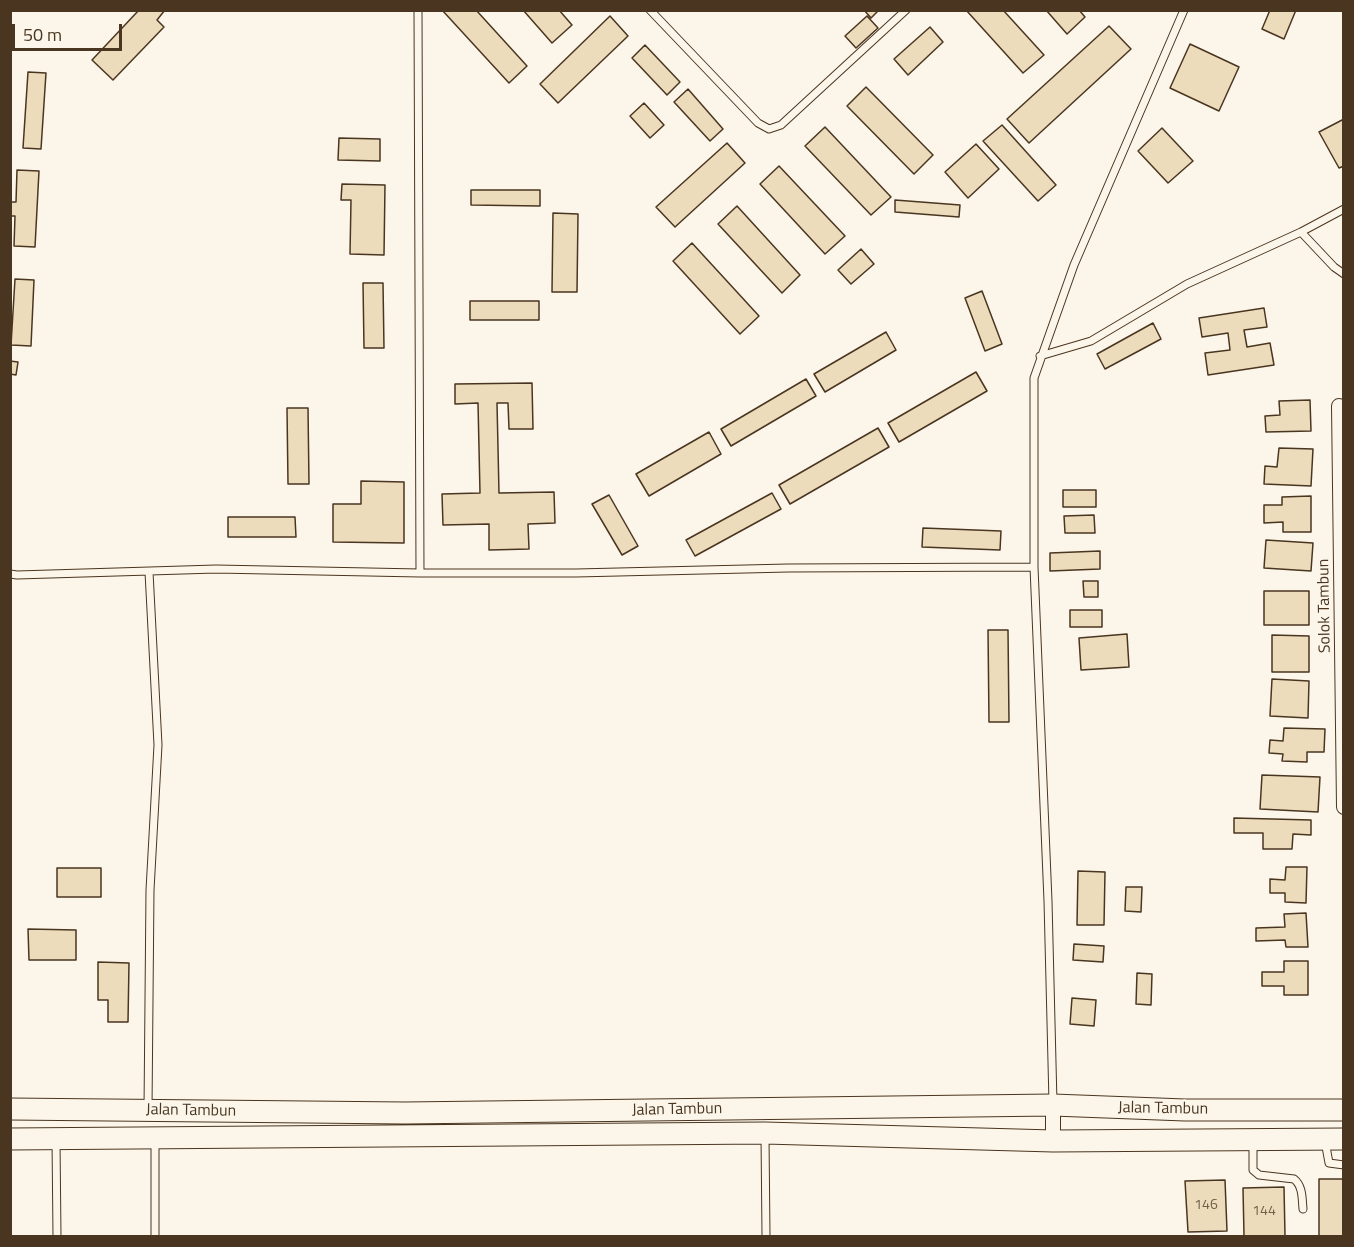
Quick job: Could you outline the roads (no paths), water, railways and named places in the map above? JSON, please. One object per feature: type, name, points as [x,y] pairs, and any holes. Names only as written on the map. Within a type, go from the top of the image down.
[{"type":"main road","name":"Jalan Tambun","points":[[10,1109],[405,1113],[1053,1105],[1185,1110],[1344,1110]]},
{"type":"main road","points":[[10,1120],[41,1118],[70,1110]]},
{"type":"main road","name":"Jalan Tambun","points":[[10,1139],[765,1133],[1053,1141],[1334,1139]]},
{"type":"street","name":"Solok Tambun","points":[[1339,406],[1344,807]]},
{"type":"street","points":[[1053,1105],[1053,1141]]},
{"type":"lane","points":[[418,10],[420,573]]},
{"type":"lane","points":[[650,10],[758,123],[770,129],[781,125],[906,10]]},
{"type":"lane","points":[[1053,1105],[1048,901],[1034,567],[1034,378],[1040,356],[1079,255],[1184,10]]},
{"type":"lane","points":[[1040,356],[1091,340],[1187,284],[1301,232],[1344,209]]},
{"type":"lane","points":[[1301,232],[1334,267],[1344,274]]},
{"type":"lane","points":[[10,574],[216,569],[420,573],[588,573],[800,568],[1034,567]]},
{"type":"lane","points":[[148,1110],[150,890],[158,745],[149,572]]},
{"type":"lane","points":[[765,1133],[766,1236]]},
{"type":"lane","points":[[56,1138],[57,1236]]},
{"type":"lane","points":[[155,1138],[155,1236]]},
{"type":"lane","points":[[1253,1139],[1253,1170],[1259,1175],[1294,1179],[1298,1182],[1303,1209]]},
{"type":"lane","points":[[1334,1139],[1329,1163],[1344,1165]]}]
